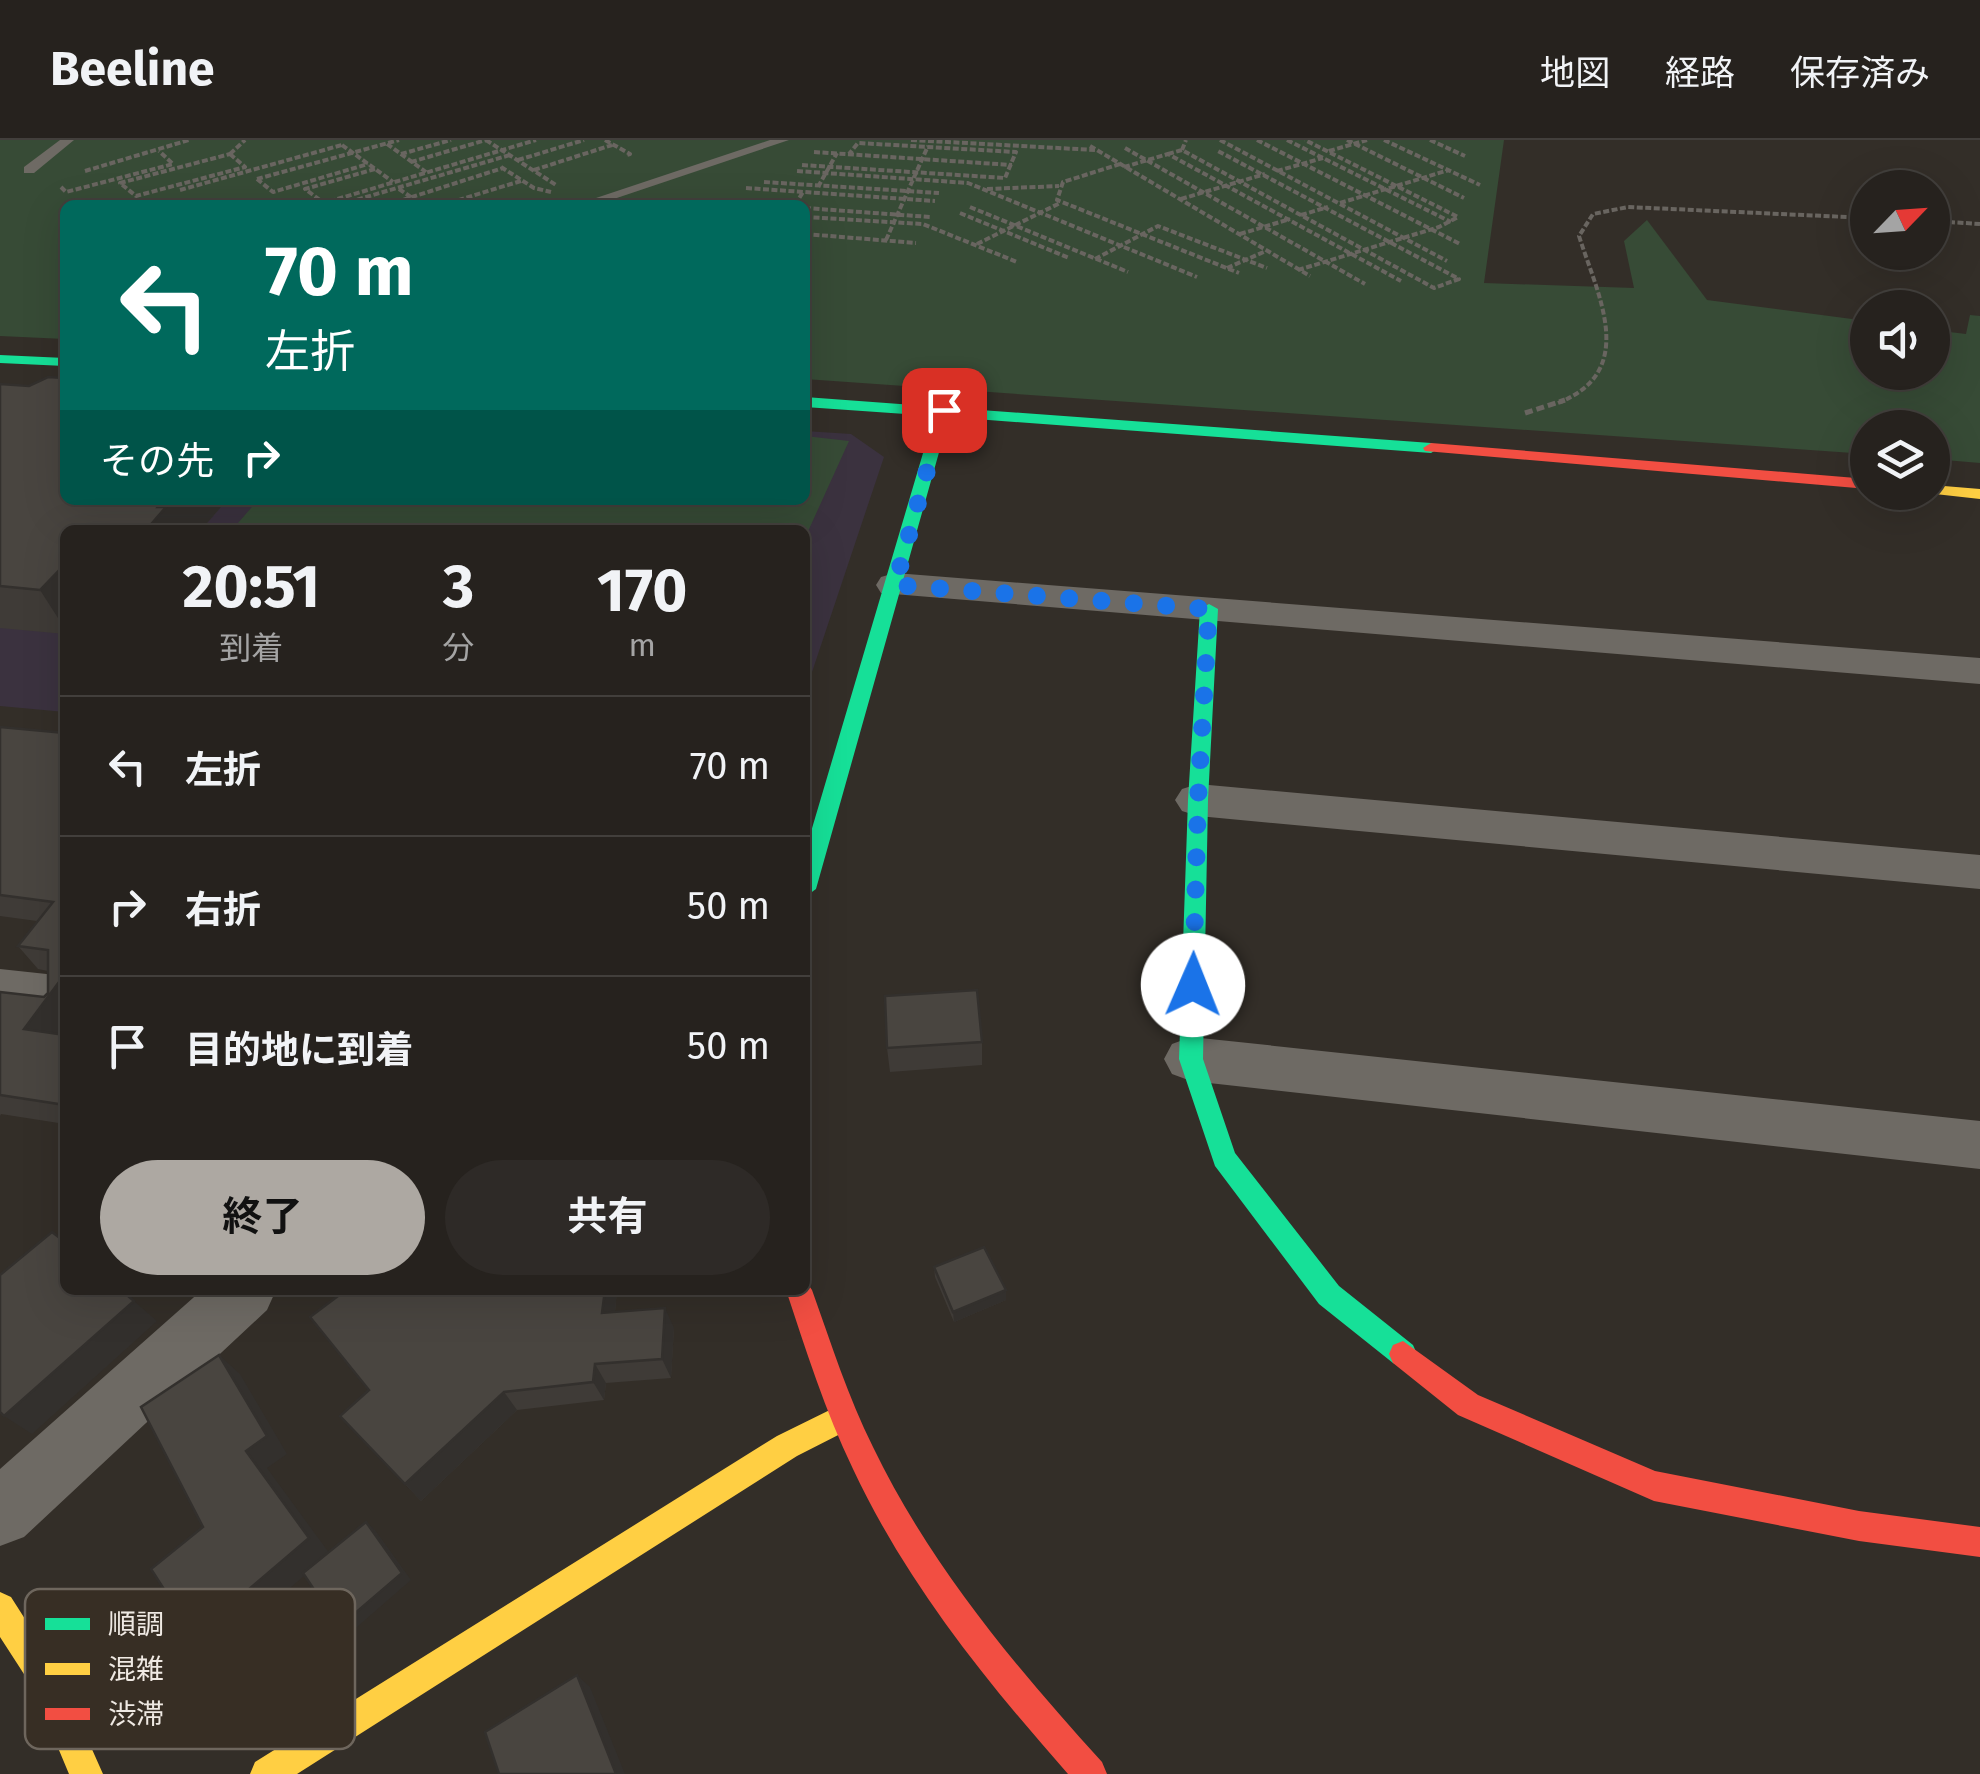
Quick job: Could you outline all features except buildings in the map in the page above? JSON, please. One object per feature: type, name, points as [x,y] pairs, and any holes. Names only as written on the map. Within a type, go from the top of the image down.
[{"type":"street","points":[[0,359],[60,362]]},
{"type":"street","points":[[810,402],[1850,483]]},
{"type":"street","points":[[810,872],[944,410]]},
{"type":"street","points":[[1950,492],[1980,494]]},
{"type":"street","points":[[895,585],[1980,671]]},
{"type":"street","points":[[1209,609],[1198,800],[1192,1059],[1224,1158],[1330,1295],[1468,1405],[1654,1486],[1859,1526],[1980,1542]]},
{"type":"street","points":[[1198,800],[1980,872]]},
{"type":"street","points":[[0,989],[60,995]]},
{"type":"street","points":[[1192,1059],[1980,1146]]},
{"type":"street","points":[[0,1513],[240,1295]]},
{"type":"street","points":[[800,1295],[844,1416],[875,1484],[942,1593],[1023,1701],[1090,1774]]},
{"type":"street","points":[[355,1719],[787,1446],[844,1416]]},
{"type":"street","points":[[0,1608],[25,1648]]},
{"type":"street","points":[[75,1749],[86,1774]]},
{"type":"street","points":[[268,1774],[308,1749]]},
{"type":"lane","points":[[29,170],[68,140]]},
{"type":"lane","points":[[597,200],[783,140]]},
{"type":"path","points":[[72,174],[189,140]]},
{"type":"path","points":[[54,179],[66,192],[230,154],[245,140]]},
{"type":"path","points":[[257,179],[399,140]]},
{"type":"path","points":[[401,154],[451,140]]},
{"type":"path","points":[[411,162],[486,140],[576,200]]},
{"type":"path","points":[[334,200],[536,140]]},
{"type":"path","points":[[518,160],[584,140]]},
{"type":"path","points":[[912,140],[1096,150]]},
{"type":"path","points":[[1071,148],[1076,140]]},
{"type":"path","points":[[1182,150],[1186,140]]},
{"type":"path","points":[[1220,140],[1447,261]]},
{"type":"path","points":[[1257,140],[1460,244]]},
{"type":"path","points":[[1287,140],[1451,222]]},
{"type":"path","points":[[1298,270],[1458,217],[1306,140]]},
{"type":"path","points":[[1347,140],[1464,198]]},
{"type":"path","points":[[1317,154],[1366,140]]},
{"type":"path","points":[[1384,140],[1480,185]]},
{"type":"path","points":[[1430,140],[1465,156]]},
{"type":"path","points":[[886,240],[932,141]]},
{"type":"path","points":[[174,166],[120,183],[136,196],[343,142],[393,182]]},
{"type":"path","points":[[849,154],[858,143],[1016,146]]},
{"type":"path","points":[[386,144],[426,172]]},
{"type":"path","points":[[534,170],[614,145]]},
{"type":"path","points":[[723,159],[738,166],[824,173],[1004,178],[1016,146]]},
{"type":"path","points":[[1090,146],[1310,276]]},
{"type":"path","points":[[1125,148],[1365,284]]},
{"type":"path","points":[[985,190],[1060,186],[1078,175],[1182,150],[1434,288],[1460,279],[1218,151]]},
{"type":"path","points":[[158,151],[174,166]]},
{"type":"path","points":[[808,151],[1012,165]]},
{"type":"path","points":[[230,154],[273,192],[368,164]]},
{"type":"path","points":[[814,192],[837,154]]},
{"type":"path","points":[[1168,154],[1401,281]]},
{"type":"path","points":[[355,200],[510,155]]},
{"type":"path","points":[[1180,200],[1324,158]]},
{"type":"path","points":[[491,160],[534,188],[569,195]]},
{"type":"path","points":[[109,164],[122,177]]},
{"type":"path","points":[[796,165],[915,175],[968,184],[1197,277]]},
{"type":"path","points":[[402,200],[503,168]]},
{"type":"path","points":[[180,190],[246,169]]},
{"type":"path","points":[[305,190],[375,170]]},
{"type":"path","points":[[1240,234],[1449,170]]},
{"type":"path","points":[[458,200],[522,180]]},
{"type":"path","points":[[743,180],[939,193]]},
{"type":"path","points":[[297,184],[320,200]]},
{"type":"path","points":[[1060,186],[1060,203],[1239,273]]},
{"type":"path","points":[[731,187],[935,201]]},
{"type":"path","points":[[397,188],[416,200]]},
{"type":"path","points":[[798,200],[803,192]]},
{"type":"path","points":[[976,244],[1060,203]]},
{"type":"path","points":[[970,207],[1128,272]]},
{"type":"path","points":[[810,208],[930,217]]},
{"type":"path","points":[[1548,408],[1585,391],[1603,371],[1608,354],[1610,337],[1580,236],[1584,221],[1593,214],[1656,208],[1850,217]]},
{"type":"path","points":[[960,213],[1069,258]]},
{"type":"path","points":[[810,216],[934,226],[1017,262]]},
{"type":"path","points":[[1950,223],[1980,224]]},
{"type":"path","points":[[1094,258],[1158,226],[1267,268]]},
{"type":"path","points":[[810,234],[916,243]]},
{"type":"path","points":[[1227,268],[1267,251]]},
{"type":"shaded area","points":[[0,385],[60,387],[60,505],[810,505],[810,431],[851,434],[884,457],[810,678],[810,525],[60,525],[60,712],[0,706]]},
{"type":"green space","points":[[0,140],[1504,140],[1484,283],[1634,288],[1624,241],[1647,220],[1707,300],[1850,319],[1850,390],[1950,390],[1950,332],[1966,334],[1970,315],[1980,316],[1980,463],[1950,460],[1950,410],[1850,410],[1850,453],[810,379],[810,200],[60,200],[60,339],[0,336]]},
{"type":"green space","points":[[810,437],[849,441],[810,527],[236,525],[254,505],[810,505]]},
{"type":"traffic: fast","points":[[0,359],[60,362]]},
{"type":"traffic: fast","points":[[810,402],[1431,448]]},
{"type":"traffic: fast","points":[[810,872],[943,410]]},
{"type":"traffic: fast","points":[[1209,609],[1198,800],[1191,1059],[1224,1158],[1329,1295],[1403,1354]]},
{"type":"traffic: slow","points":[[1950,492],[1980,494]]},
{"type":"traffic: slow","points":[[355,1718],[787,1446],[844,1417]]},
{"type":"traffic: slow","points":[[0,1608],[25,1647]]},
{"type":"traffic: slow","points":[[75,1749],[86,1774]]},
{"type":"traffic: slow","points":[[267,1774],[307,1749]]},
{"type":"traffic: jam","points":[[1431,448],[1850,483]]},
{"type":"traffic: jam","points":[[801,1295],[854,1440],[911,1546],[995,1664],[1090,1774]]},
{"type":"traffic: jam","points":[[1403,1354],[1468,1405],[1654,1486],[1859,1526],[1980,1542]]},
{"type":"route","points":[[944,410],[895,585],[1209,609],[1193,985]]}]
